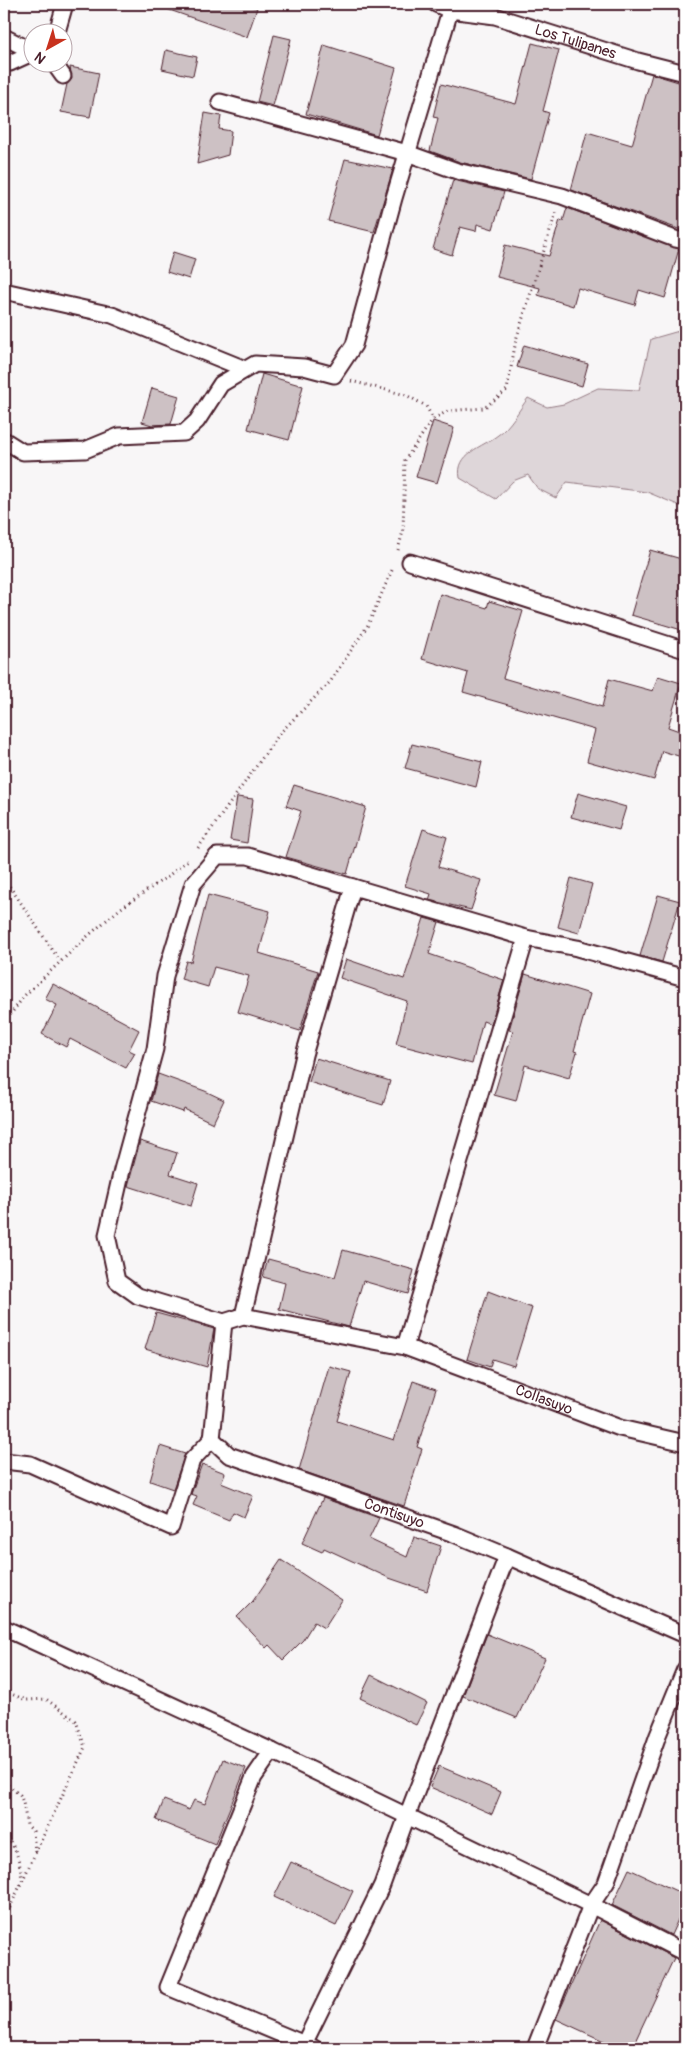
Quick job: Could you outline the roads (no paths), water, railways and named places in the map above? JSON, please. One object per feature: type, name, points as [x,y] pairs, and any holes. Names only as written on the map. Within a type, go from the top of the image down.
[{"type":"street","points":[[60,22],[65,4]]},
{"type":"street","points":[[4,440],[23,452],[85,450],[119,436],[184,433],[197,420],[221,384],[255,364],[304,367],[334,375],[354,345],[446,6]]},
{"type":"street","name":"Los Tulipanes","points":[[446,6],[495,16],[638,61],[685,73]]},
{"type":"street","points":[[4,37],[22,47]]},
{"type":"street","points":[[4,60],[10,63],[22,57]]},
{"type":"street","points":[[60,72],[63,76]]},
{"type":"street","points":[[220,102],[407,153],[457,171],[562,196],[674,239],[685,241]]},
{"type":"street","points":[[4,290],[112,315],[245,369]]},
{"type":"street","points":[[403,559],[685,650]]},
{"type":"street","points":[[352,887],[304,1055],[243,1316],[224,1322],[138,1296],[116,1280],[107,1235],[122,1170],[155,1049],[165,976],[193,884],[217,856],[248,856],[526,938],[577,948],[685,978]]},
{"type":"street","points":[[405,1347],[526,938]]},
{"type":"street","name":"Collasuyo","points":[[243,1316],[405,1347],[620,1428],[685,1443]]},
{"type":"street","points":[[4,1461],[30,1464],[171,1527],[192,1460],[212,1439],[224,1322]]},
{"type":"street","name":"Contisuyo","points":[[212,1439],[229,1456],[454,1534],[685,1635]]},
{"type":"street","points":[[272,1751],[254,1777],[168,1986],[309,2046],[382,1885],[508,1556]]},
{"type":"street","points":[[4,1628],[272,1751],[591,1905],[685,1954]]},
{"type":"street","points":[[535,2048],[591,1905],[606,1883],[658,1735],[685,1669]]}]
